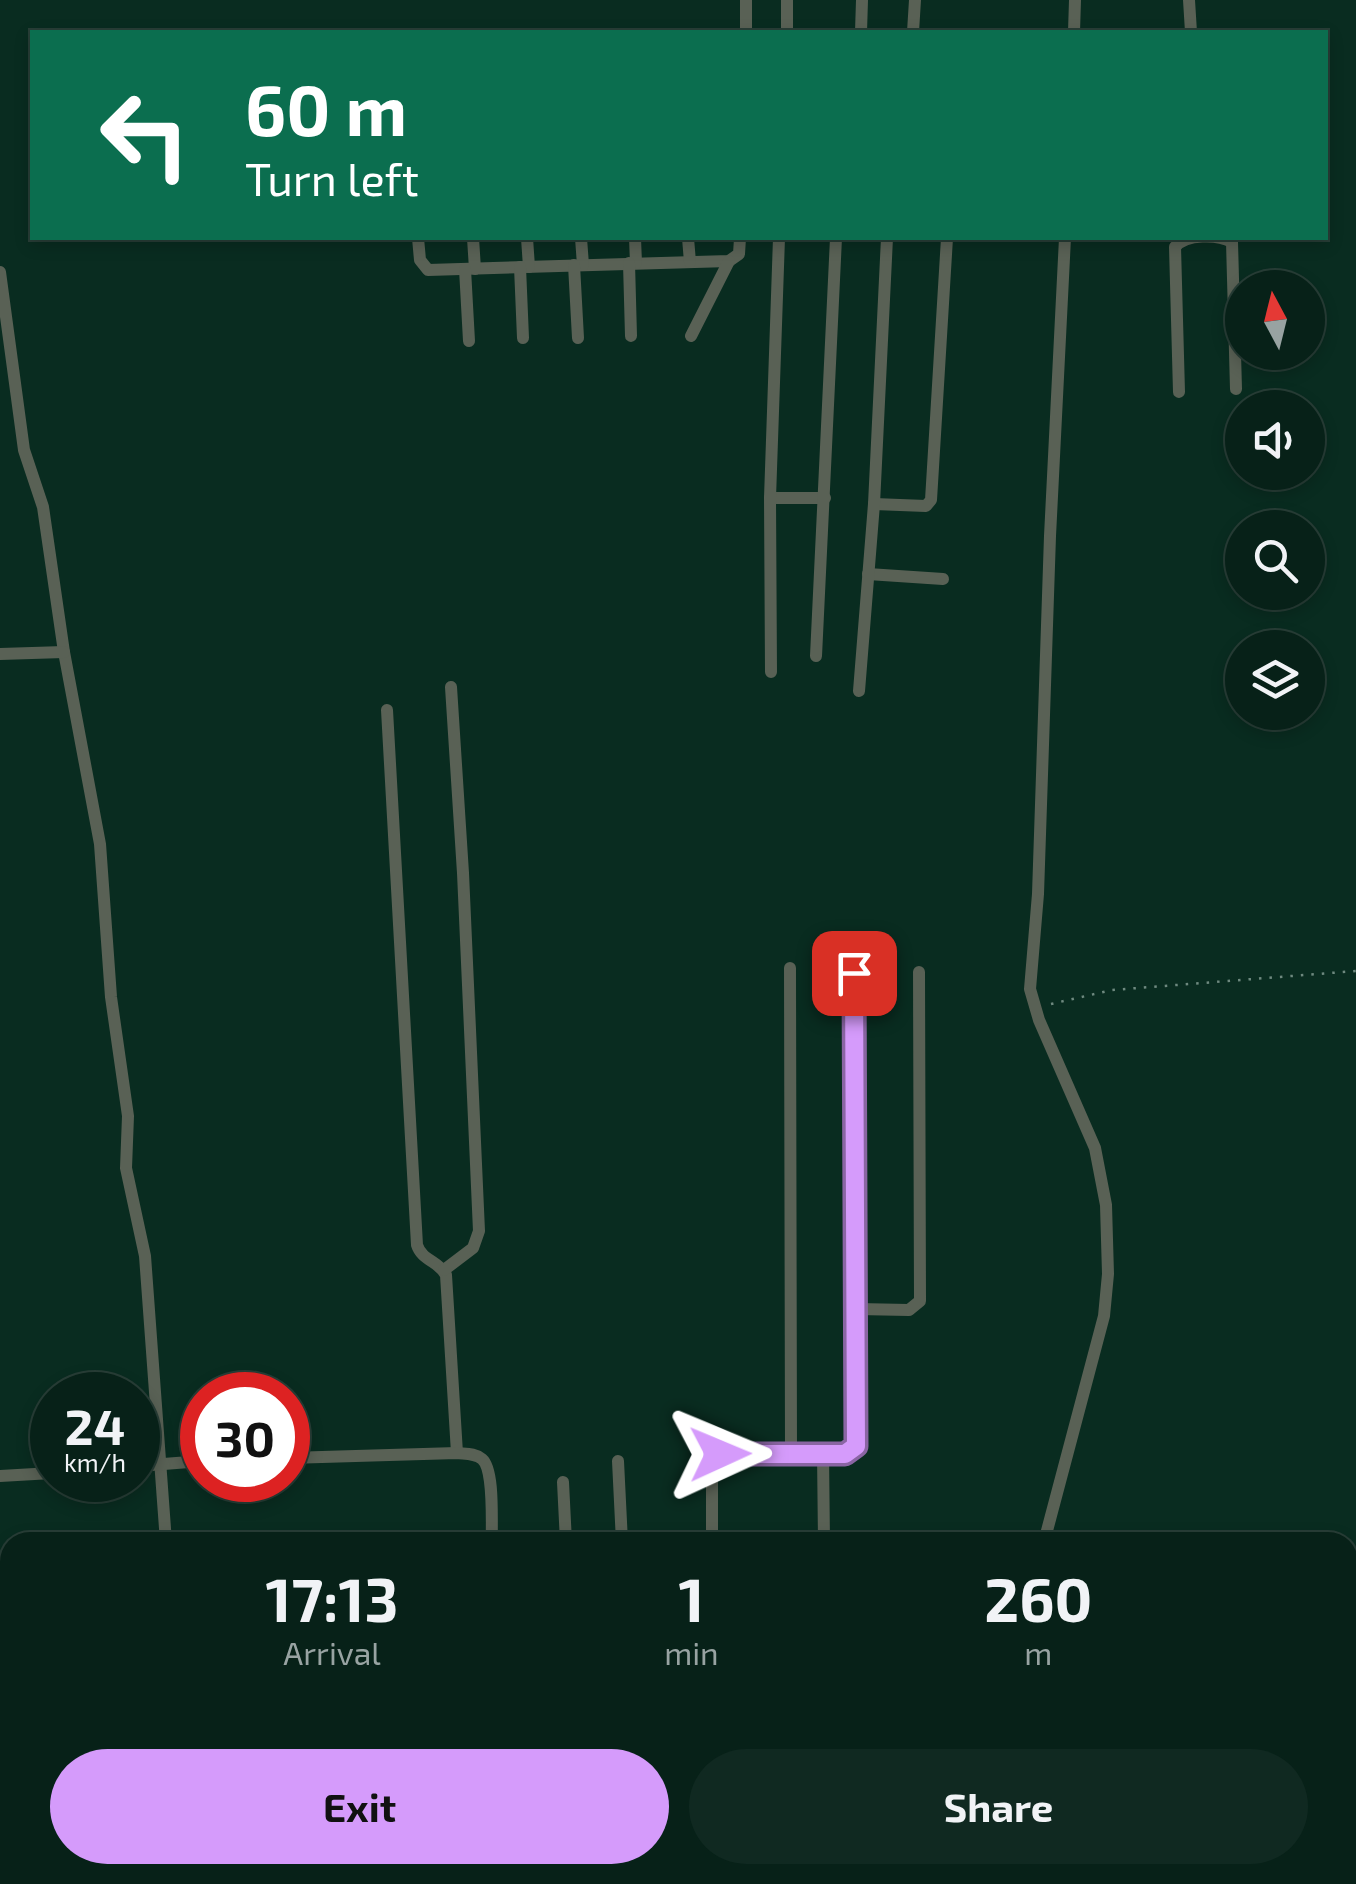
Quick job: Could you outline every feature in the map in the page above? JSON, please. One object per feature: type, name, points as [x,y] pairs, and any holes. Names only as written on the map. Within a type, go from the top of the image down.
[{"type":"street","points":[[746,0],[746,30]]},
{"type":"street","points":[[787,0],[787,30]]},
{"type":"street","points":[[861,30],[862,0]]},
{"type":"street","points":[[913,30],[915,0]]},
{"type":"street","points":[[1074,30],[1075,0]]},
{"type":"street","points":[[1189,0],[1192,30]]},
{"type":"street","points":[[418,240],[423,268],[729,261]]},
{"type":"street","points":[[468,341],[473,240]]},
{"type":"street","points":[[522,338],[527,240]]},
{"type":"street","points":[[578,338],[581,240]]},
{"type":"street","points":[[631,336],[635,240]]},
{"type":"street","points":[[688,240],[690,262]]},
{"type":"street","points":[[691,336],[729,261],[739,254],[740,240]]},
{"type":"street","points":[[771,672],[770,498],[779,240]]},
{"type":"street","points":[[816,656],[836,240]]},
{"type":"street","points":[[859,691],[874,504],[887,240]]},
{"type":"street","points":[[874,504],[926,506],[931,500],[947,240]]},
{"type":"street","points":[[1047,1532],[1104,1316],[1108,1274],[1106,1206],[1094,1148],[1035,1007],[1030,973],[1039,874],[1064,240]]},
{"type":"street","points":[[1179,392],[1175,247],[1184,240]]},
{"type":"street","points":[[1228,240],[1233,247],[1236,389]]},
{"type":"street","points":[[0,272],[5,339],[24,450],[43,507],[64,652],[100,844],[111,997],[128,1116],[126,1168],[145,1256],[152,1372]]},
{"type":"street","points":[[770,498],[825,498]]},
{"type":"street","points":[[868,574],[943,578]]},
{"type":"street","points":[[0,654],[64,652]]},
{"type":"street","points":[[444,1270],[473,1248],[479,1231],[451,687]]},
{"type":"street","points":[[387,710],[417,1244],[423,1256],[444,1270]]},
{"type":"street","points":[[790,968],[791,1453]]},
{"type":"street","points":[[856,1310],[908,1310],[920,1301],[919,972]]},
{"type":"street","points":[[712,1532],[712,1462],[716,1457],[727,1452],[845,1454],[856,1446],[854,973]]},
{"type":"street","points":[[444,1270],[457,1453]]},
{"type":"street","points":[[310,1457],[457,1453],[478,1456],[487,1466],[491,1532]]},
{"type":"street","points":[[823,1453],[824,1532]]},
{"type":"street","points":[[618,1461],[622,1532]]},
{"type":"street","points":[[0,1476],[30,1474]]},
{"type":"street","points":[[160,1482],[165,1532]]},
{"type":"street","points":[[562,1482],[565,1532]]},
{"type":"path","points":[[1035,1007],[1112,990],[1356,971]]},
{"type":"route","points":[[720,1454],[845,1454],[852,1451],[858,1440],[854,973]]}]
